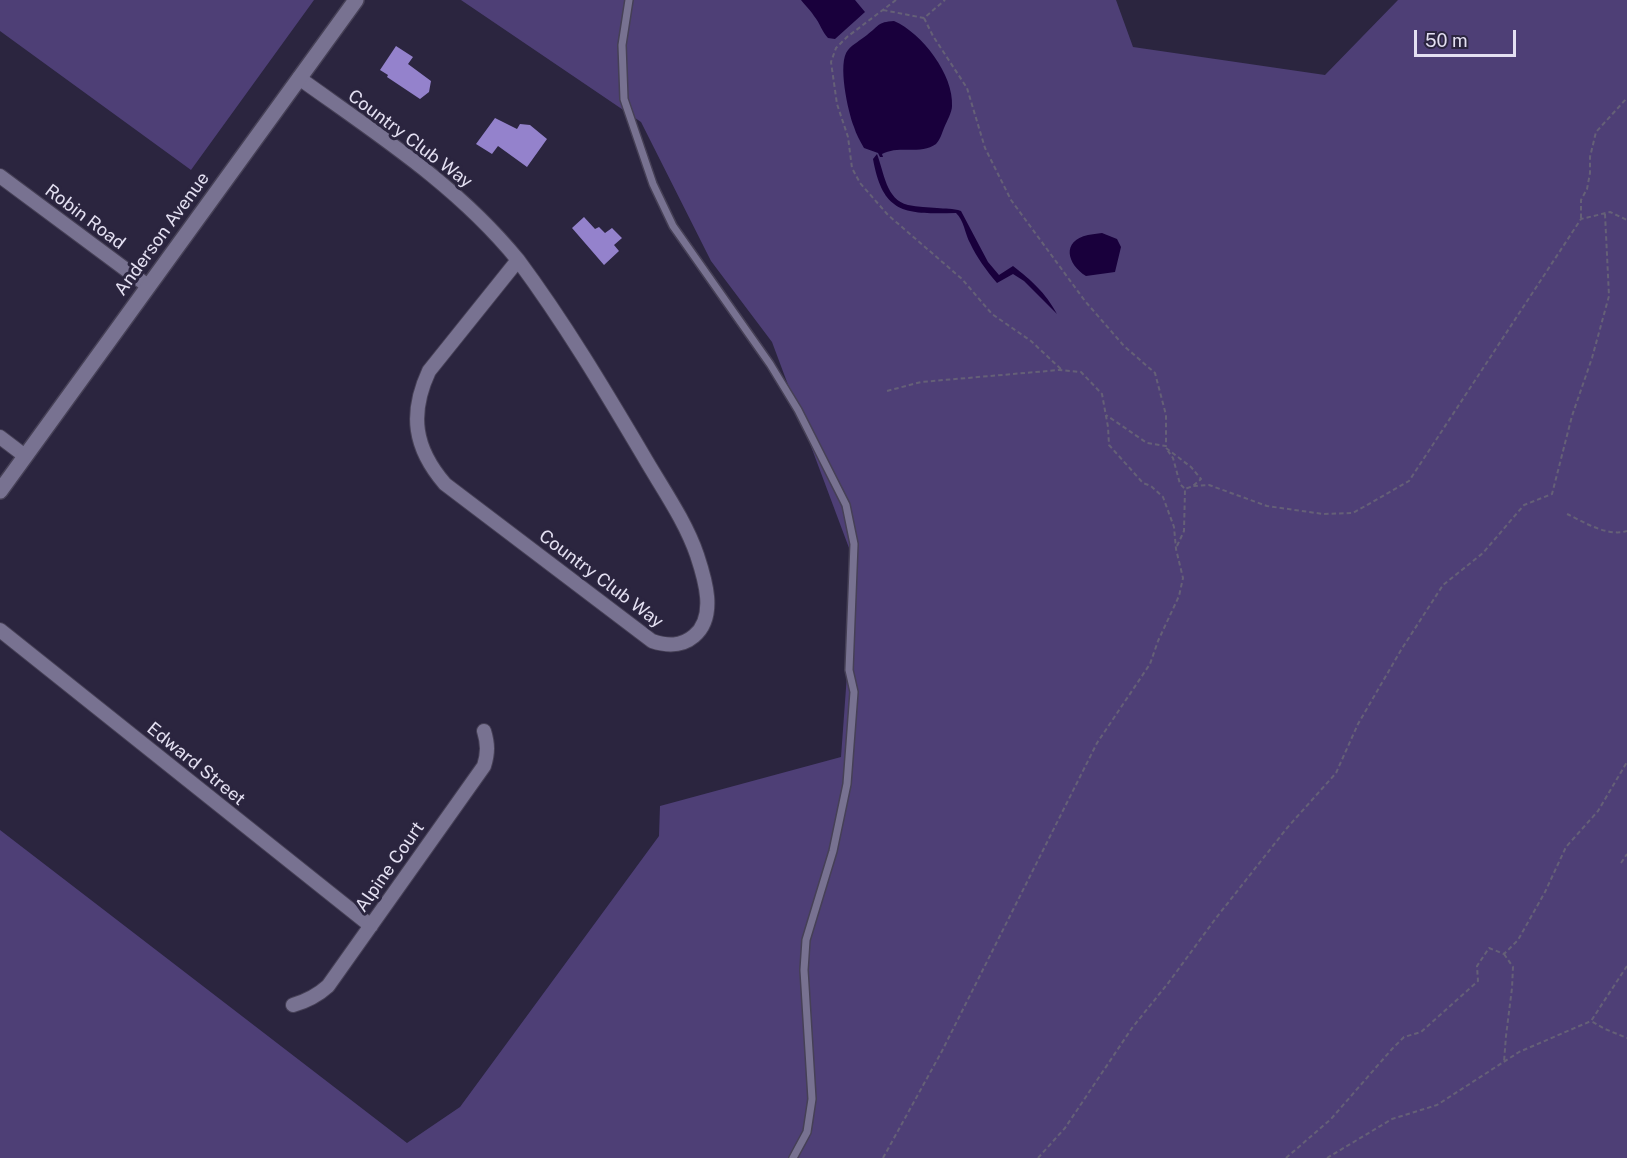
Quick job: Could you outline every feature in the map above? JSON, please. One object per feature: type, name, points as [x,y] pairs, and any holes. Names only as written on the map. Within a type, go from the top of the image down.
[{"type":"main road","name":"Anderson Avenue","points":[[0,491],[356,0]]},
{"type":"street","name":"Country Club Way","points":[[299,78],[425,168],[447,187],[482,219],[518,260],[540,290],[616,410],[686,528],[697,554],[703,578],[707,614],[704,626],[688,641],[676,645],[664,645],[652,641],[445,484],[433,471],[425,457],[419,441],[416,422],[421,387],[429,371],[518,260]]},
{"type":"street","name":"Robin Road","points":[[0,176],[148,286]]},
{"type":"street","points":[[0,437],[25,456]]},
{"type":"street","name":"Edward Street","points":[[0,630],[371,926]]},
{"type":"street","name":"Alpine Court","points":[[293,1005],[317,996],[328,986],[484,766],[488,754],[488,741],[484,731]]},
{"type":"lane","points":[[629,0],[622,45],[624,99],[653,184],[673,226],[770,364],[798,410],[846,505],[854,544],[849,669],[854,692],[847,784],[833,851],[806,940],[804,970],[812,1099],[807,1132],[794,1158]]},
{"type":"path","points":[[896,0],[847,37],[836,48],[831,62],[837,104],[848,137],[852,168],[860,183],[888,215],[962,279],[992,314],[1031,341],[1063,371]]},
{"type":"path","points":[[924,18],[945,0]]},
{"type":"path","points":[[882,10],[924,18]]},
{"type":"path","points":[[924,18],[966,88],[985,148],[1011,200],[1085,301],[1124,346],[1155,373],[1166,415],[1166,446],[1147,442],[1106,415]]},
{"type":"path","points":[[1185,489],[1209,485],[1267,506],[1323,514],[1353,513],[1408,481],[1581,219],[1581,200],[1587,189],[1590,157],[1596,132],[1627,98]]},
{"type":"path","points":[[1581,219],[1610,212],[1627,220]]},
{"type":"path","points":[[1038,1158],[1065,1128],[1132,1028],[1216,918],[1287,828],[1336,773],[1358,724],[1401,650],[1443,585],[1483,553],[1524,505],[1552,494],[1572,416],[1592,358],[1609,296],[1605,214]]},
{"type":"path","points":[[883,1158],[942,1052],[1097,743],[1150,664],[1179,596],[1183,578],[1176,549],[1174,527],[1164,497],[1151,486],[1143,483],[1109,445],[1102,394],[1082,372],[1063,371],[921,382],[886,391]]},
{"type":"path","points":[[1176,549],[1184,531],[1185,489],[1180,484],[1173,458],[1166,448],[1191,467],[1201,479],[1193,486]]},
{"type":"path","points":[[1567,514],[1619,534],[1627,531]]},
{"type":"path","points":[[1504,954],[1518,940],[1545,892],[1566,847],[1598,811],[1627,762]]},
{"type":"path","points":[[1621,862],[1627,854]]},
{"type":"path","points":[[1287,1158],[1331,1119],[1404,1037],[1421,1032],[1478,981],[1478,966],[1489,948],[1504,954],[1513,967],[1504,1062]]},
{"type":"path","points":[[1327,1158],[1392,1119],[1437,1105],[1519,1052],[1591,1021],[1627,966]]},
{"type":"path","points":[[1591,1021],[1627,1038]]},
{"type":"shaded area","points":[[0,0],[314,0],[191,170],[0,31]]},
{"type":"shaded area","points":[[461,0],[1116,0],[1133,47],[1325,75],[1398,0],[1627,0],[1627,1158],[0,1158],[0,830],[407,1143],[460,1107],[659,836],[660,806],[841,757],[855,564],[772,342],[711,261],[641,122]]},
{"type":"shaded area","points":[[801,0],[855,0],[865,12],[835,39],[828,38]]},
{"type":"shaded area","points":[[894,21],[915,35],[934,56],[948,81],[952,108],[936,144],[923,149],[888,151],[880,157],[878,153],[864,148],[856,132],[847,99],[843,65],[845,56],[852,46],[881,23]]},
{"type":"shaded area","points":[[877,154],[887,184],[895,197],[908,205],[961,211],[988,262],[999,275],[1013,266],[1038,287],[1057,314],[1024,281],[1013,274],[997,283],[976,254],[961,219],[956,213],[910,211],[890,201],[877,177],[873,159]]},
{"type":"shaded area","points":[[1102,233],[1117,239],[1121,247],[1115,272],[1086,276],[1074,265],[1070,247],[1079,238]]},
{"type":"building","points":[[396,46],[413,57],[408,64],[431,81],[429,92],[420,99],[380,70]]},
{"type":"building","points":[[495,118],[517,129],[520,124],[530,125],[547,139],[527,167],[498,146],[492,154],[476,144]]},
{"type":"building","points":[[584,217],[595,229],[599,227],[605,233],[612,228],[622,238],[614,245],[619,251],[604,265],[572,228]]}]
